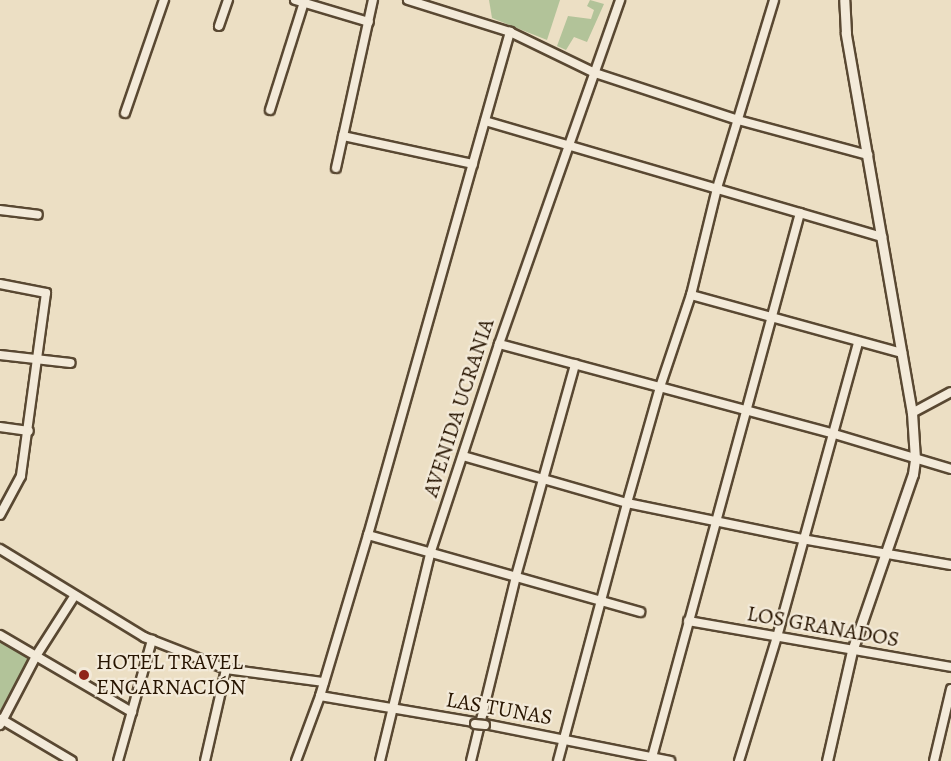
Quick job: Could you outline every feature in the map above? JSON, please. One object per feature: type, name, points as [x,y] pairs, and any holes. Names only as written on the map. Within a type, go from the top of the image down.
[{"type":"street","points":[[125,113],[164,0]]},
{"type":"street","points":[[219,26],[228,0]]},
{"type":"street","points":[[336,168],[373,0]]},
{"type":"street","points":[[408,0],[510,32],[595,73],[738,120],[868,155]]},
{"type":"street","name":"AVENIDA UCRANIA","points":[[380,761],[430,554],[499,344],[620,0]]},
{"type":"street","points":[[558,761],[660,387],[691,296],[717,188],[774,0]]},
{"type":"street","points":[[827,761],[852,651],[886,554],[915,459],[912,413],[846,33],[844,0]]},
{"type":"street","points":[[270,110],[299,1],[315,3],[369,22]]},
{"type":"street","points":[[296,761],[320,696],[368,535],[510,32]]},
{"type":"street","points":[[485,121],[882,237]]},
{"type":"street","points":[[343,136],[473,164]]},
{"type":"street","points":[[0,210],[38,215]]},
{"type":"street","points":[[651,760],[800,213]]},
{"type":"street","points":[[0,284],[46,293],[21,476],[0,515]]},
{"type":"street","points":[[691,296],[902,353]]},
{"type":"street","points":[[739,761],[777,637],[831,433],[858,342]]},
{"type":"street","points":[[499,344],[831,433],[951,469]]},
{"type":"street","points":[[0,355],[71,363]]},
{"type":"street","points":[[471,761],[516,576],[575,364]]},
{"type":"street","points":[[912,413],[951,393]]},
{"type":"street","points":[[0,427],[28,431]]},
{"type":"street","points":[[463,456],[627,504],[802,539],[951,565]]},
{"type":"street","points":[[368,535],[640,612]]},
{"type":"street","points":[[0,549],[152,640],[226,669],[324,682]]},
{"type":"street","points":[[72,761],[1,721],[36,656],[75,595]]},
{"type":"street","name":"LOS GRANADOS","points":[[688,621],[951,667]]},
{"type":"street","points":[[0,635],[132,712]]},
{"type":"street","points":[[118,761],[152,640]]},
{"type":"street","points":[[205,761],[226,669]]},
{"type":"street","points":[[934,761],[951,689]]},
{"type":"street","name":"LAS TUNAS","points":[[320,696],[563,739],[651,760],[670,761]]},
{"type":"green space","points":[[489,0],[560,0],[547,40],[492,18]]},
{"type":"green space","points":[[590,0],[604,4],[587,42],[574,37],[566,50],[557,46],[568,16],[591,19],[594,10],[587,6]]},
{"type":"green space","points":[[0,641],[29,658],[0,711]]},
{"type":"place","name":"HOTEL TRAVEL ENCARNACIÓN","points":[[84,675]]}]
